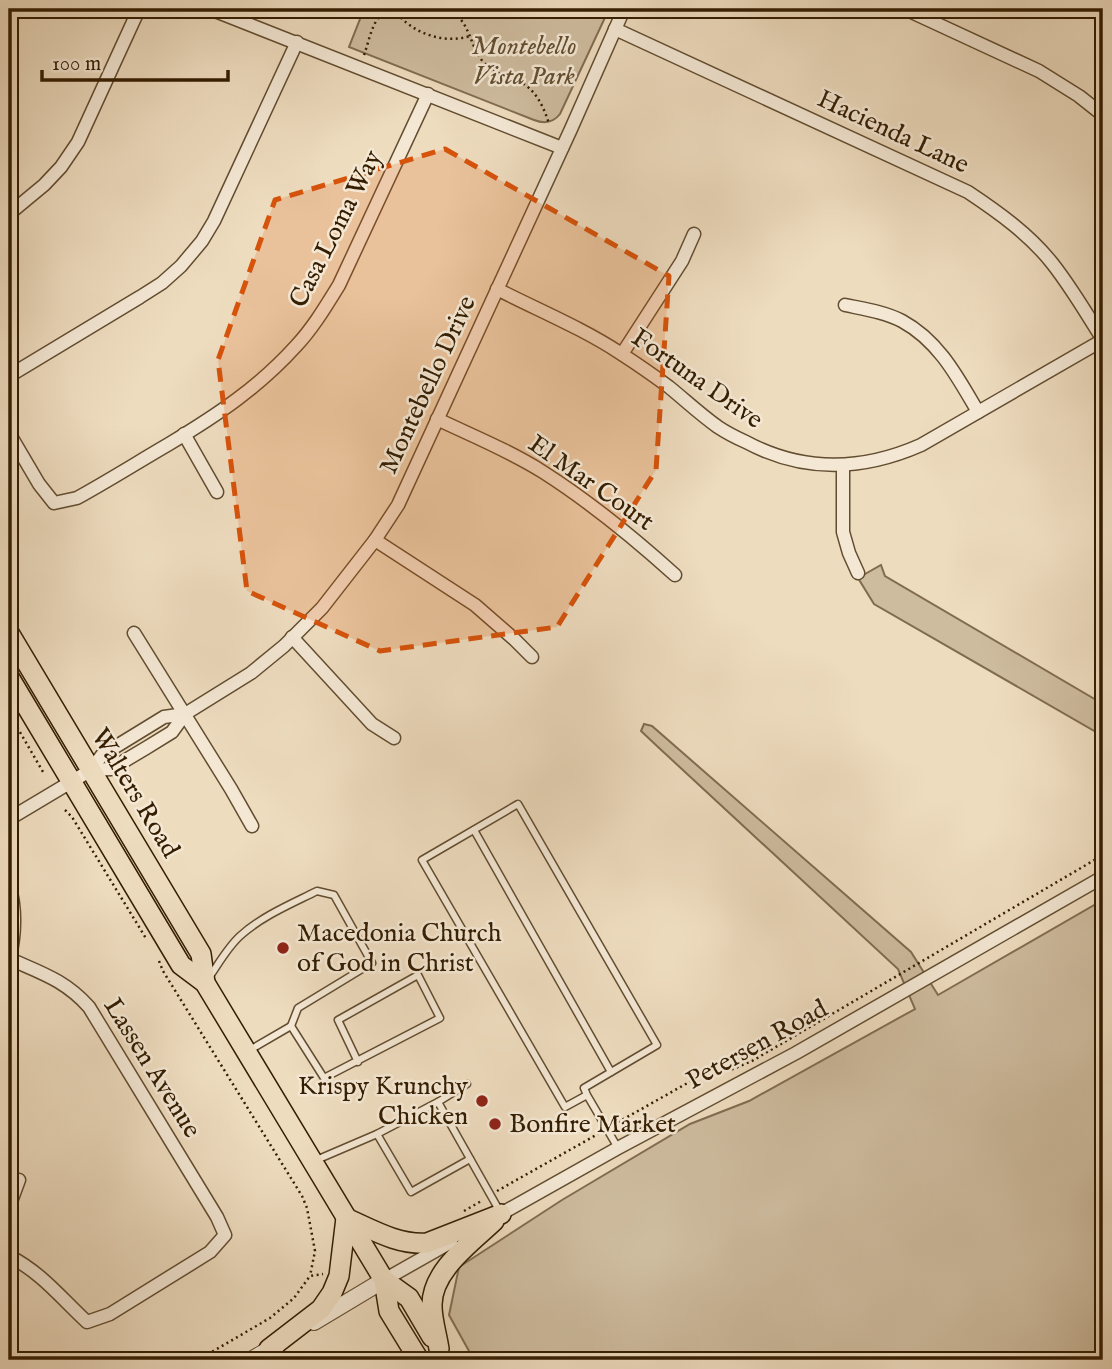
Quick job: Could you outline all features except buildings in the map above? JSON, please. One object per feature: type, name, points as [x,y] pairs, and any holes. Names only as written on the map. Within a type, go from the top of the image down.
[{"type":"main road","name":"Walters Road","points":[[9,633],[201,954],[205,983]]},
{"type":"main road","name":"Walters Road","points":[[9,677],[181,965],[205,983],[384,1280],[389,1311],[419,1360]]},
{"type":"main road","points":[[269,1349],[321,1309],[332,1293],[343,1254],[346,1218],[401,1242],[414,1244],[427,1243],[501,1214]]},
{"type":"main road","points":[[443,1355],[432,1305],[433,1291],[443,1270],[501,1214]]},
{"type":"main road","name":"Walters Road","points":[[384,1280],[409,1298],[443,1355]]},
{"type":"street","points":[[9,214],[44,185],[61,167],[78,142],[139,9]]},
{"type":"street","points":[[210,9],[562,148]]},
{"type":"street","name":"Montebello Drive","points":[[9,819],[91,770],[111,769],[146,748],[172,732],[185,714],[251,673],[322,608],[375,540],[398,505],[624,9]]},
{"type":"street","points":[[905,9],[1039,71],[1103,115]]},
{"type":"street","name":"Hacienda Lane","points":[[615,29],[968,192],[1031,240],[1065,281],[1103,340]]},
{"type":"street","points":[[9,376],[140,298],[181,266],[202,241],[214,221],[297,43]]},
{"type":"street","name":"Casa Loma Way","points":[[9,433],[39,484],[54,503],[77,498],[245,395],[297,346],[339,285],[428,94]]},
{"type":"street","points":[[622,354],[682,261],[694,234]]},
{"type":"street","name":"Fortuna Drive","points":[[497,289],[596,337],[668,386],[720,429],[787,460],[811,464],[844,466],[902,454],[1103,340]]},
{"type":"street","points":[[845,305],[878,312],[902,321],[922,335],[947,361],[978,412]]},
{"type":"street","name":"El Mar Court","points":[[437,419],[542,471],[583,500],[675,575]]},
{"type":"street","points":[[184,434],[217,492]]},
{"type":"street","points":[[844,466],[843,531],[858,573]]},
{"type":"street","points":[[375,540],[475,606],[532,657]]},
{"type":"street","points":[[134,634],[251,826]]},
{"type":"street","points":[[292,637],[372,724],[394,738]]},
{"type":"street","name":"Petersen Road","points":[[251,1360],[384,1280],[618,1147],[796,1053],[1103,877]]},
{"type":"street","points":[[9,884],[13,898],[14,928],[9,960]]},
{"type":"street","name":"Lassen Avenue","points":[[9,960],[59,981],[76,992],[89,1006],[210,1205],[225,1235],[210,1252],[110,1314],[87,1322],[50,1284],[26,1265],[9,1256]]},
{"type":"street","points":[[9,1208],[19,1180]]},
{"type":"lane","points":[[587,1095],[565,1107],[422,860],[518,804],[657,1045],[584,1088],[618,1147]]},
{"type":"lane","points":[[474,830],[611,1072]]},
{"type":"lane","points":[[205,983],[238,937],[259,922],[317,891],[334,895],[372,963],[298,1008],[291,1026],[246,1052]]},
{"type":"lane","points":[[291,1026],[324,1078],[358,1062],[440,1018],[418,975],[338,1020],[358,1062]]},
{"type":"lane","points":[[312,1161],[377,1134],[467,1084]]},
{"type":"lane","points":[[438,1102],[501,1214]]},
{"type":"lane","points":[[377,1134],[411,1192],[470,1158]]},
{"type":"path","points":[[364,55],[379,16],[384,11],[393,9],[403,20],[424,33],[444,38],[470,36]]},
{"type":"path","points":[[449,9],[465,25],[473,46],[486,64],[503,76],[527,86],[543,106],[549,124]]},
{"type":"path","points":[[9,713],[43,772]]},
{"type":"path","points":[[65,810],[72,817],[149,943]]},
{"type":"path","points":[[454,1216],[700,1076],[733,1069],[752,1060],[1103,855]]},
{"type":"path","points":[[159,960],[163,971],[302,1196],[307,1208],[315,1251],[310,1276],[294,1298],[270,1318],[198,1360]]},
{"type":"path","points":[[310,1276],[319,1273],[333,1275]]},
{"type":"highlighted area","points":[[445,149],[669,276],[656,470],[557,627],[380,651],[247,591],[218,360],[275,200]]},
{"type":"green space","name":"Montebello Vista Park","points":[[364,9],[609,9],[560,114],[545,122],[349,47]]},
{"type":"green space","points":[[881,565],[885,576],[1103,704],[1103,736],[874,604],[858,578]]},
{"type":"green space","points":[[644,724],[652,726],[911,952],[938,995],[1103,900],[1103,1360],[474,1360],[449,1315],[459,1267],[562,1200],[690,1124],[749,1101],[915,1009],[898,969],[641,731]]},
{"type":"place","name":"Macedonia Church of God in Christ","points":[[283,948]]},
{"type":"place","name":"Krispy Krunchy Chicken","points":[[482,1101]]},
{"type":"place","name":"Bonfire Market","points":[[495,1124]]}]
